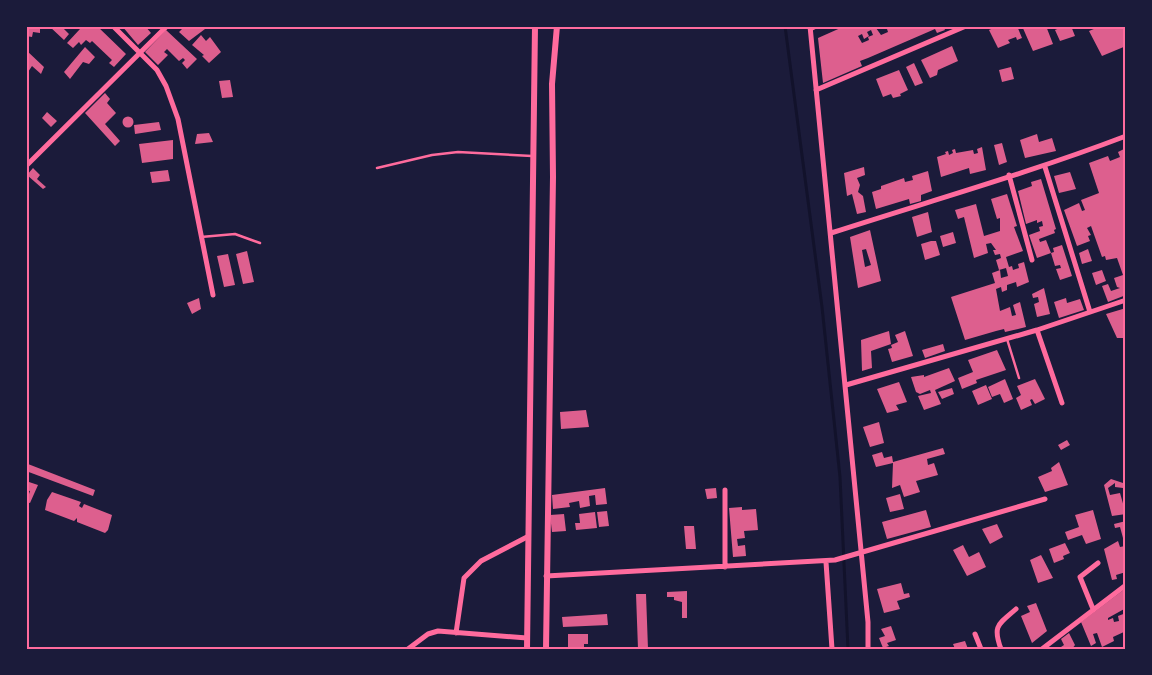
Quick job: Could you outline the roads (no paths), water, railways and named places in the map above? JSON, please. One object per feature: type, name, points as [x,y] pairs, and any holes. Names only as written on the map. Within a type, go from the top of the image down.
[{"type":"street","points":[[113,26],[157,70],[166,86],[178,118],[213,295]]},
{"type":"street","points":[[26,166],[167,26]]},
{"type":"street","points":[[527,649],[535,26]]},
{"type":"street","points":[[546,649],[553,177],[552,84],[556,26]]},
{"type":"street","points":[[816,90],[966,26]]},
{"type":"street","points":[[811,28],[868,622],[868,649]]},
{"type":"street","points":[[831,233],[1009,175],[1045,167],[1126,136]]},
{"type":"street","points":[[1045,167],[1090,312]]},
{"type":"street","points":[[1009,175],[1032,260]]},
{"type":"street","points":[[846,385],[1037,330],[1126,300]]},
{"type":"street","points":[[1037,330],[1062,403]]},
{"type":"street","points":[[725,490],[725,567]]},
{"type":"street","points":[[546,576],[826,562],[852,557],[1045,499]]},
{"type":"street","points":[[456,633],[464,578],[482,561],[527,537]]},
{"type":"street","points":[[826,562],[832,649]]},
{"type":"street","points":[[1093,609],[1080,577],[1098,563]]},
{"type":"street","points":[[1042,649],[1126,585]]},
{"type":"street","points":[[1001,649],[996,629],[998,624],[1016,609]]},
{"type":"street","points":[[408,649],[428,634],[438,631],[527,638]]},
{"type":"street","points":[[975,634],[980,649]]},
{"type":"lane","points":[[811,28],[818,26]]},
{"type":"lane","points":[[377,168],[432,155],[458,152],[533,156]]},
{"type":"lane","points":[[201,237],[235,234],[260,243]]},
{"type":"lane","points":[[1006,339],[1019,378]]},
{"type":"waterway","points":[[785,26],[822,307],[840,477],[848,649]]}]
